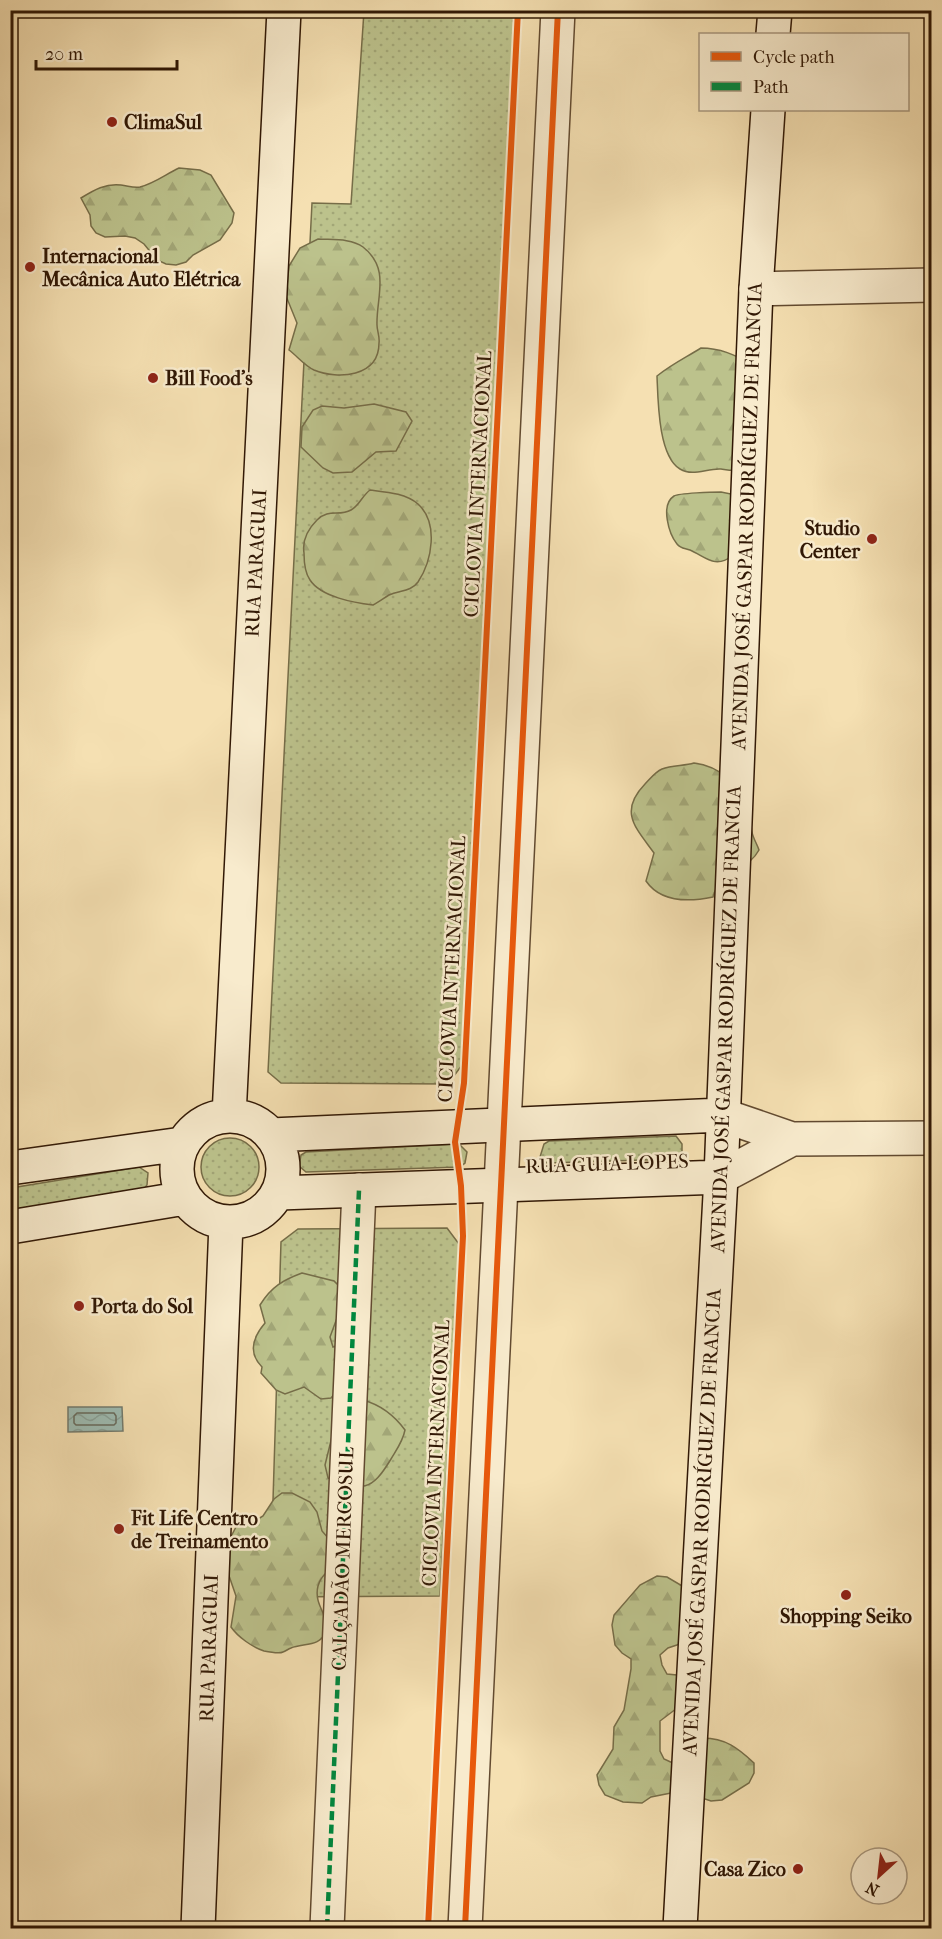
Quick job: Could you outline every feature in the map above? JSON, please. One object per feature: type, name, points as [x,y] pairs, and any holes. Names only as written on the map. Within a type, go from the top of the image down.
[{"type":"main road","name":"RUA PARAGUAI","points":[[229,1116],[284,10]]},
{"type":"main road","points":[[465,1929],[558,10]]},
{"type":"main road","points":[[773,33],[775,10]]},
{"type":"main road","name":"AVENIDA JOSÉ GASPAR RODRÍGUEZ DE FRANCIA","points":[[680,1929],[721,1177],[756,289],[768,111]]},
{"type":"main road","points":[[756,289],[932,285]]},
{"type":"main road","points":[[271,1135],[722,1115],[792,1139],[932,1138]]},
{"type":"main road","points":[[229,1116],[256,1123],[271,1135],[284,1163],[283,1178],[279,1193],[270,1206],[257,1216],[226,1223],[210,1219],[196,1210],[185,1198],[178,1182],[176,1166],[182,1144],[204,1122],[229,1116]]},
{"type":"main road","points":[[721,1177],[792,1139]]},
{"type":"main road","points":[[10,1168],[182,1144]]},
{"type":"main road","name":"RUA GUIA LOPES","points":[[279,1193],[721,1177]]},
{"type":"main road","name":"CALÇADÃO MERCOSUL","points":[[327,1929],[359,1190]]},
{"type":"main road","points":[[10,1227],[185,1198]]},
{"type":"main road","name":"RUA PARAGUAI","points":[[198,1929],[226,1223]]},
{"type":"green space","points":[[364,11],[521,11],[462,1065],[448,1084],[281,1083],[268,1072],[312,203],[351,204]]},
{"type":"green space","points":[[179,168],[200,170],[211,175],[234,213],[232,223],[220,240],[193,255],[186,262],[176,265],[157,260],[144,244],[135,238],[105,237],[96,233],[91,226],[90,215],[81,198],[110,185],[140,187]]},
{"type":"green space","points":[[318,239],[341,240],[358,244],[372,256],[377,265],[380,284],[377,354],[372,363],[355,373],[334,375],[314,370],[289,350],[297,323],[286,296],[289,266],[300,248]]},
{"type":"green space","points":[[701,348],[715,349],[752,364],[739,470],[685,471],[673,462],[663,440],[657,376]]},
{"type":"green space","points":[[374,404],[406,412],[412,421],[396,451],[376,452],[352,472],[333,473],[323,468],[301,447],[302,427],[313,410],[322,406],[344,408]]},
{"type":"green space","points":[[370,490],[413,500],[425,512],[431,531],[430,553],[418,582],[412,588],[389,595],[373,605],[339,598],[315,586],[306,571],[304,548],[306,535],[321,516],[351,510]]},
{"type":"green space","points":[[721,492],[736,495],[732,556],[721,562],[715,562],[679,546],[671,534],[667,520],[667,506],[670,500],[677,495]]},
{"type":"green space","points":[[694,763],[721,773],[741,792],[750,809],[752,832],[759,850],[748,863],[721,882],[713,897],[685,900],[667,897],[652,888],[646,881],[654,853],[636,828],[631,812],[632,803],[637,794],[657,772]]},
{"type":"green space","points":[[676,1136],[682,1144],[682,1151],[675,1159],[547,1163],[540,1157],[544,1144],[549,1141]]},
{"type":"green space","points":[[230,1138],[241,1140],[254,1151],[259,1167],[257,1178],[246,1191],[230,1196],[219,1194],[206,1183],[201,1167],[203,1156],[214,1143]]},
{"type":"green space","points":[[459,1144],[467,1152],[465,1163],[460,1167],[306,1172],[299,1166],[301,1155],[306,1152]]},
{"type":"green space","points":[[139,1167],[148,1173],[147,1185],[144,1189],[11,1210],[11,1188]]},
{"type":"green space","points":[[447,1228],[459,1244],[440,1596],[270,1597],[281,1242],[298,1229]]},
{"type":"green space","points":[[302,1273],[334,1281],[341,1288],[344,1299],[330,1337],[333,1347],[353,1341],[337,1391],[331,1398],[321,1399],[304,1387],[285,1394],[276,1390],[261,1373],[262,1367],[255,1356],[255,1339],[265,1323],[260,1305],[278,1285]]},
{"type":"green space","points":[[363,1400],[387,1411],[405,1430],[398,1448],[378,1478],[365,1486],[358,1486],[328,1478],[325,1465],[337,1416]]},
{"type":"green space","points":[[282,1493],[292,1493],[310,1502],[317,1512],[322,1531],[341,1553],[336,1564],[323,1577],[318,1586],[318,1600],[327,1626],[324,1636],[312,1644],[296,1646],[277,1653],[255,1647],[241,1638],[231,1627],[236,1596],[226,1567],[226,1546],[236,1527],[263,1516],[274,1499]]},
{"type":"green space","points":[[657,1576],[667,1577],[684,1587],[689,1641],[668,1648],[660,1655],[662,1665],[667,1674],[687,1676],[701,1690],[660,1721],[660,1751],[664,1759],[675,1764],[703,1738],[711,1738],[725,1742],[742,1753],[754,1763],[754,1773],[749,1783],[722,1800],[711,1801],[681,1791],[651,1797],[642,1803],[623,1802],[605,1795],[599,1785],[597,1775],[613,1749],[614,1727],[624,1710],[631,1669],[631,1659],[615,1645],[612,1625],[614,1615],[640,1585]]},
{"type":"water","points":[[68,1407],[122,1407],[123,1431],[68,1432]]},
{"type":"marked path","points":[[327,1928],[359,1190]]},
{"type":"cycle path","name":"CICLOVIA INTERNACIONAL","points":[[428,1928],[463,1236],[461,1186],[455,1142],[464,1083],[518,10]]},
{"type":"cycle path","points":[[465,1928],[558,10]]},
{"type":"place","name":"ClimaSul","points":[[112,122]]},
{"type":"place","name":"Internacional Mecânica Auto Elétrica","points":[[30,267]]},
{"type":"place","name":"Bill Food's","points":[[153,378]]},
{"type":"place","name":"Studio Center","points":[[872,539]]},
{"type":"place","name":"Porta do Sol","points":[[79,1306]]},
{"type":"place","name":"Fit Life Centro de Treinamento","points":[[119,1529]]},
{"type":"place","name":"Shopping Seiko","points":[[846,1595]]},
{"type":"place","name":"Casa Zico","points":[[798,1869]]}]
